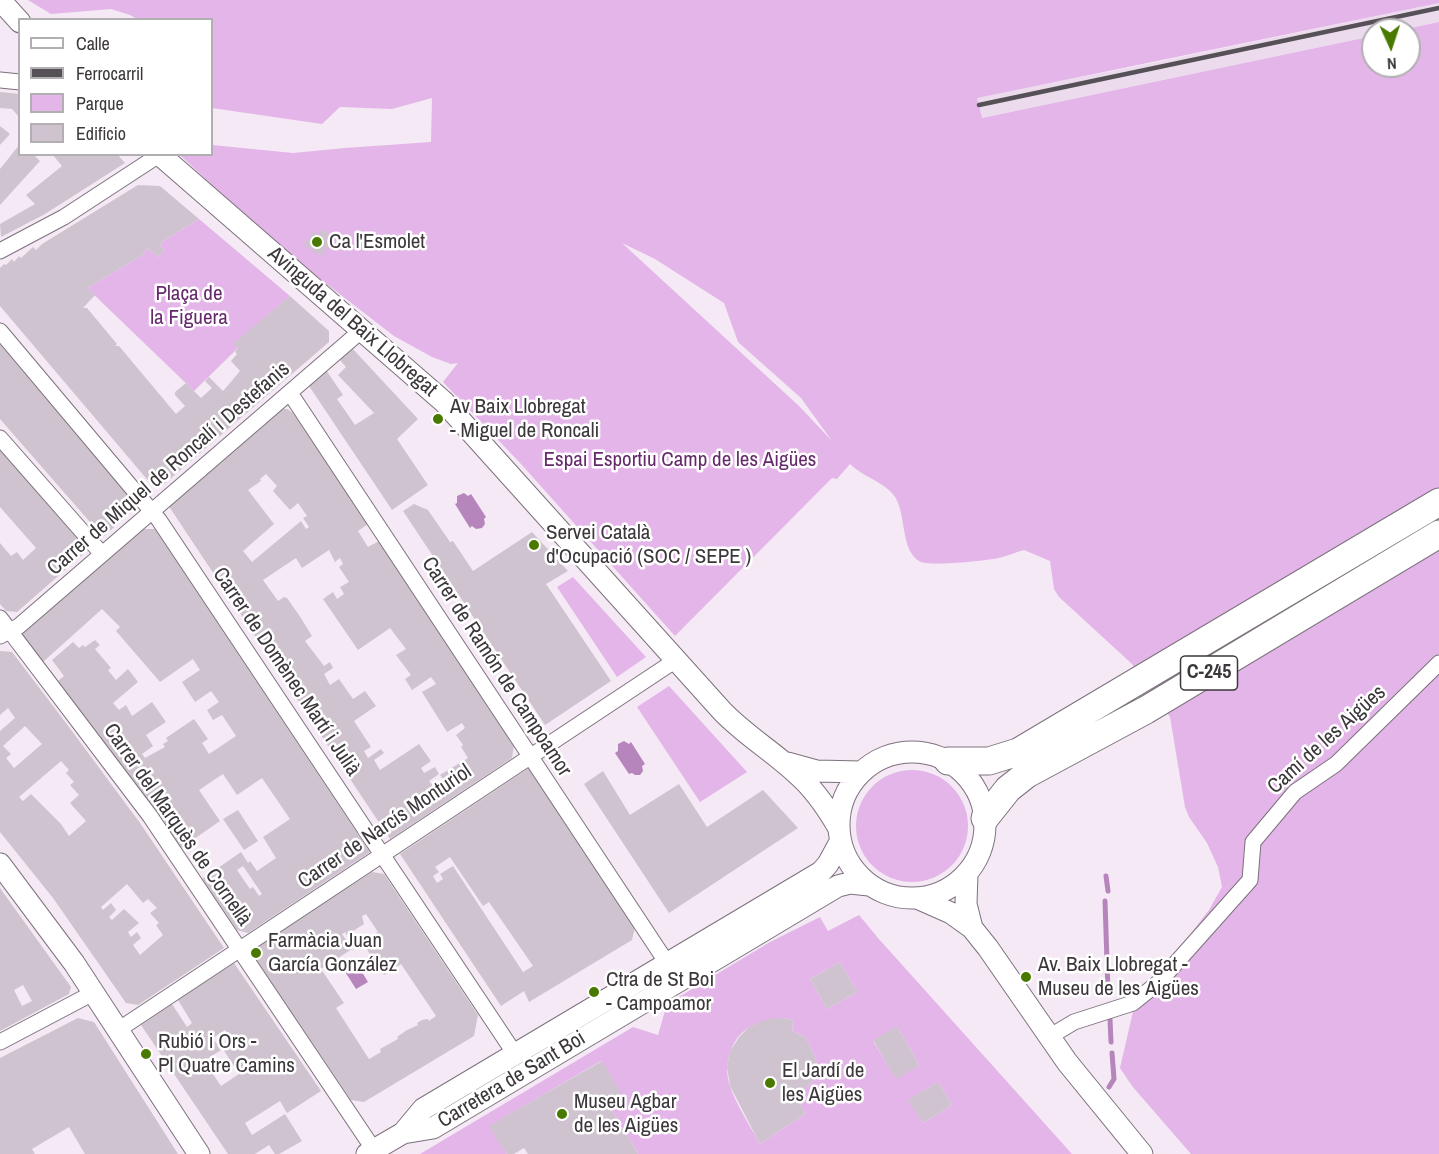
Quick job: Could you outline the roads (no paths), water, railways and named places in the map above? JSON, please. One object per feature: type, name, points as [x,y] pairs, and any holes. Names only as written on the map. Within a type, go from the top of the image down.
[{"type":"highway","name":"C-245","points":[[948,761],[989,761],[1018,752],[1439,502]]},
{"type":"highway","name":"C-245","points":[[985,818],[1008,789],[1027,774],[1146,710],[1439,534]]},
{"type":"highway","points":[[1288,626],[1407,570],[1439,551]]},
{"type":"main road","points":[[10,11],[21,13],[30,18]]},
{"type":"main road","name":"Avinguda del Baix Llobregat","points":[[160,156],[444,402],[733,723],[809,785],[829,810],[839,835]]},
{"type":"main road","points":[[903,752],[931,754],[948,761],[961,770],[976,789],[982,803],[985,818],[983,844],[977,860],[967,874],[944,891],[917,898],[892,896],[869,885],[851,866],[839,835],[842,801],[850,786],[861,772],[885,757],[903,752]]},
{"type":"main road","name":"Avinguda del Baix Llobregat","points":[[781,761],[817,771],[861,772]]},
{"type":"main road","name":"Carretera de Sant Boi","points":[[371,1152],[402,1133],[423,1109],[821,872],[828,864],[839,835]]},
{"type":"main road","points":[[0,864],[53,934],[199,1154]]},
{"type":"main road","points":[[967,874],[966,904],[972,928]]},
{"type":"main road","name":"Carretera de Sant Boi","points":[[402,1133],[433,1128],[838,886],[850,883],[869,885]]},
{"type":"main road","points":[[917,898],[951,913],[972,928],[1067,1062],[1142,1154]]},
{"type":"street","points":[[0,80],[18,82]]},
{"type":"street","points":[[0,251],[64,217],[157,156]]},
{"type":"street","name":"Carrer de Miquel de Roncalí i Destefanis","points":[[5,633],[19,626],[362,330]]},
{"type":"street","name":"Carrer de Domènec Martí i Julià","points":[[0,331],[152,511],[515,1054]]},
{"type":"street","name":"Carrer de Ramón de Campoamor","points":[[290,393],[667,963]]},
{"type":"street","points":[[0,438],[102,554]]},
{"type":"street","name":"Carrer del Marquès de Cornellà","points":[[0,618],[5,633],[150,816],[240,949],[371,1152]]},
{"type":"street","name":"Carrer de Narcís Monturiol","points":[[118,1030],[676,660]]},
{"type":"street","name":"Camí de les Aigües","points":[[1049,1037],[1074,1022],[1134,1003],[1159,982],[1250,880],[1253,842],[1295,792],[1336,764],[1439,663]]},
{"type":"street","points":[[0,1042],[93,993]]},
{"type":"waterway","points":[[1106,876],[1108,891]]},
{"type":"waterway","points":[[1105,901],[1108,992]]},
{"type":"waterway","points":[[1110,1019],[1111,1042]]},
{"type":"waterway","points":[[1109,1087],[1114,1079],[1112,1053]]},
{"type":"railway","points":[[979,105],[1439,8]]},
{"type":"place","name":"Ca l'Esmolet","points":[[317,242]]},
{"type":"place","name":"Av Baix Llobregat - Miguel de Roncali","points":[[438,419]]},
{"type":"place","name":"Servei Català d'Ocupació (SOC / SEPE )","points":[[534,545]]},
{"type":"place","name":"Farmàcia Juan García González","points":[[256,953]]},
{"type":"place","name":"Av. Baix Llobregat - Museu de les Aigües","points":[[1026,977]]},
{"type":"place","name":"Ctra de St Boi - Campoamor","points":[[594,992]]},
{"type":"place","name":"Rubió i Ors - Pl Quatre Camins","points":[[146,1054]]},
{"type":"place","name":"El Jardí de les Aigües","points":[[770,1083]]},
{"type":"place","name":"Museu Agbar de les Aigües","points":[[562,1114]]},
{"type":"park label","name":"Plaça de la Figuera","points":[[189,306]]},
{"type":"park label","name":"Espai Esportiu Camp de les Aigües","points":[[680,460]]}]
